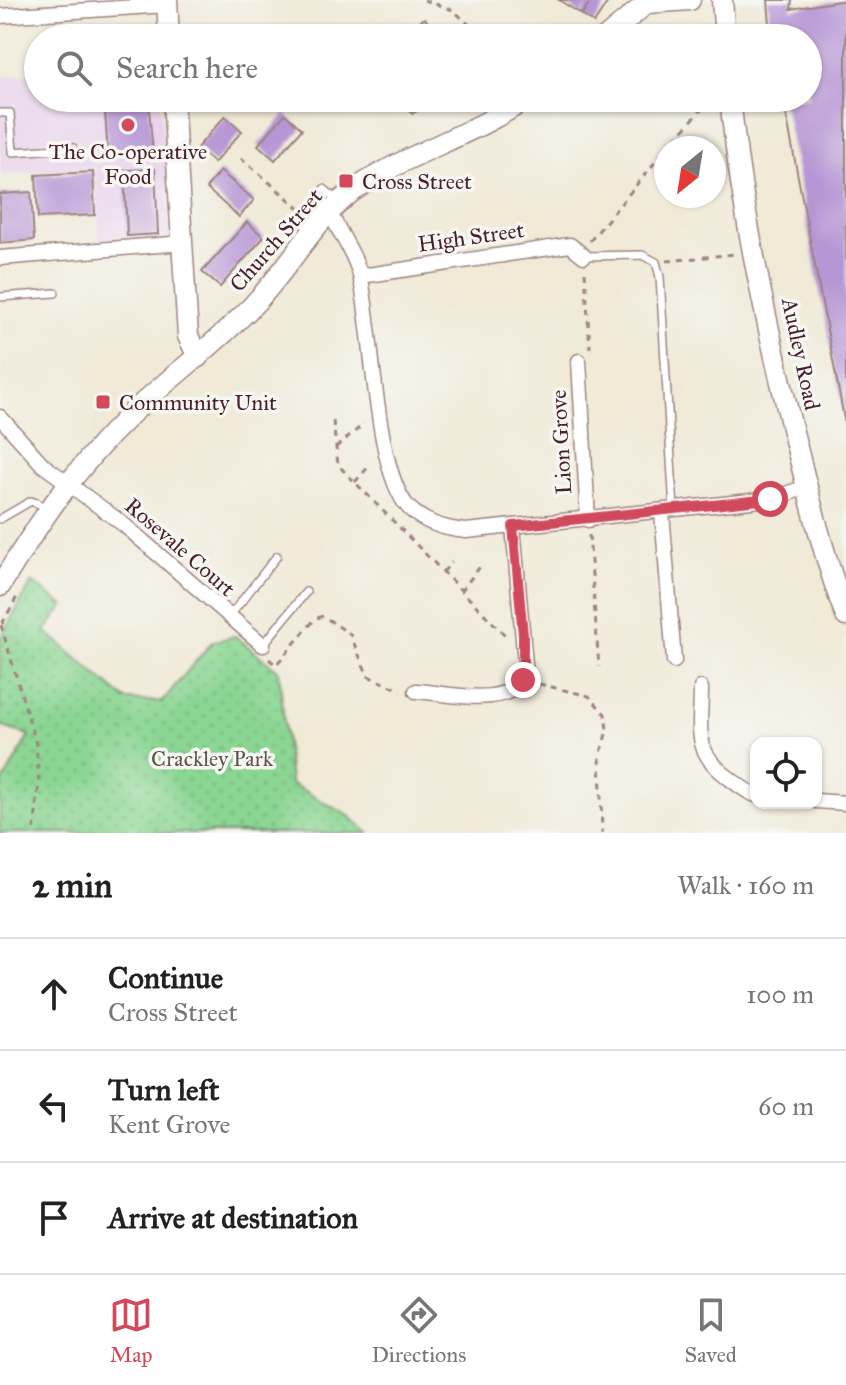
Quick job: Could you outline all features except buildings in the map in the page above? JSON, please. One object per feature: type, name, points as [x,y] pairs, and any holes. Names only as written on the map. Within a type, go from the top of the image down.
[{"type":"street","points":[[622,24],[647,3],[690,0]]},
{"type":"street","points":[[722,0],[724,24]]},
{"type":"street","points":[[0,16],[95,5],[167,2],[168,24]]},
{"type":"street","points":[[174,112],[188,336],[198,357]]},
{"type":"street","name":"Church Street","points":[[0,586],[48,508],[127,418],[256,303],[306,221],[331,201],[508,112]]},
{"type":"street","name":"Audley Road","points":[[732,112],[754,252],[776,364],[807,487],[841,588],[846,616]]},
{"type":"street","points":[[331,201],[361,276],[386,447],[395,486],[420,517],[449,529],[513,526],[770,499],[807,487]]},
{"type":"street","points":[[0,258],[183,243]]},
{"type":"street","name":"High Street","points":[[361,276],[570,245],[584,256]]},
{"type":"street","name":"Lion Grove","points":[[579,361],[588,520]]},
{"type":"street","name":"Rosevale Court","points":[[0,417],[43,465],[173,565],[229,618],[263,645]]},
{"type":"street","points":[[668,511],[674,661]]},
{"type":"street","points":[[416,691],[503,696],[523,680],[523,635],[513,526]]},
{"type":"street","points":[[701,688],[701,739],[705,756],[710,764],[750,791]]},
{"type":"street","points":[[822,801],[846,803]]},
{"type":"lane","points":[[0,113],[10,113],[13,152],[73,148]]},
{"type":"lane","points":[[584,256],[642,255],[656,262],[660,277],[668,511]]},
{"type":"lane","points":[[0,297],[55,293]]},
{"type":"lane","points":[[0,519],[31,501],[48,508]]},
{"type":"lane","points":[[229,618],[277,556]]},
{"type":"lane","points":[[263,645],[306,592]]},
{"type":"path","points":[[424,0],[453,10],[468,24]]},
{"type":"path","points":[[678,136],[699,112]]},
{"type":"path","points":[[241,158],[306,221]]},
{"type":"path","points":[[656,262],[754,252]]},
{"type":"path","points":[[336,447],[381,410]]},
{"type":"path","points":[[333,421],[338,465],[505,636],[523,635]]},
{"type":"path","points":[[355,482],[386,447]]},
{"type":"path","points":[[588,520],[599,667]]},
{"type":"path","points":[[443,572],[452,562]]},
{"type":"path","points":[[461,591],[482,564]]},
{"type":"path","points":[[263,645],[258,651],[276,665],[315,619],[323,616],[350,634],[368,676],[388,688],[416,691]]},
{"type":"path","points":[[1,625],[36,744],[39,782],[34,833]]},
{"type":"path","points":[[523,680],[589,696],[602,707],[607,723],[600,757],[602,833]]},
{"type":"shaded area","points":[[24,75],[24,112],[161,112],[172,236],[100,241],[95,167],[0,174],[0,76]]},
{"type":"green space","name":"Crackley Park","points":[[32,582],[64,606],[45,631],[126,700],[162,702],[212,642],[235,636],[279,671],[290,783],[349,816],[369,833],[0,833],[0,788],[29,735],[0,726],[0,639]]},
{"type":"place","name":"The Co-operative Food","points":[[128,125]]},
{"type":"place","name":"Cross Street","points":[[346,181]]},
{"type":"place","name":"Community Unit","points":[[103,402]]},
{"type":"route","points":[[523,680],[526,675],[519,566],[513,526],[770,499]]}]
